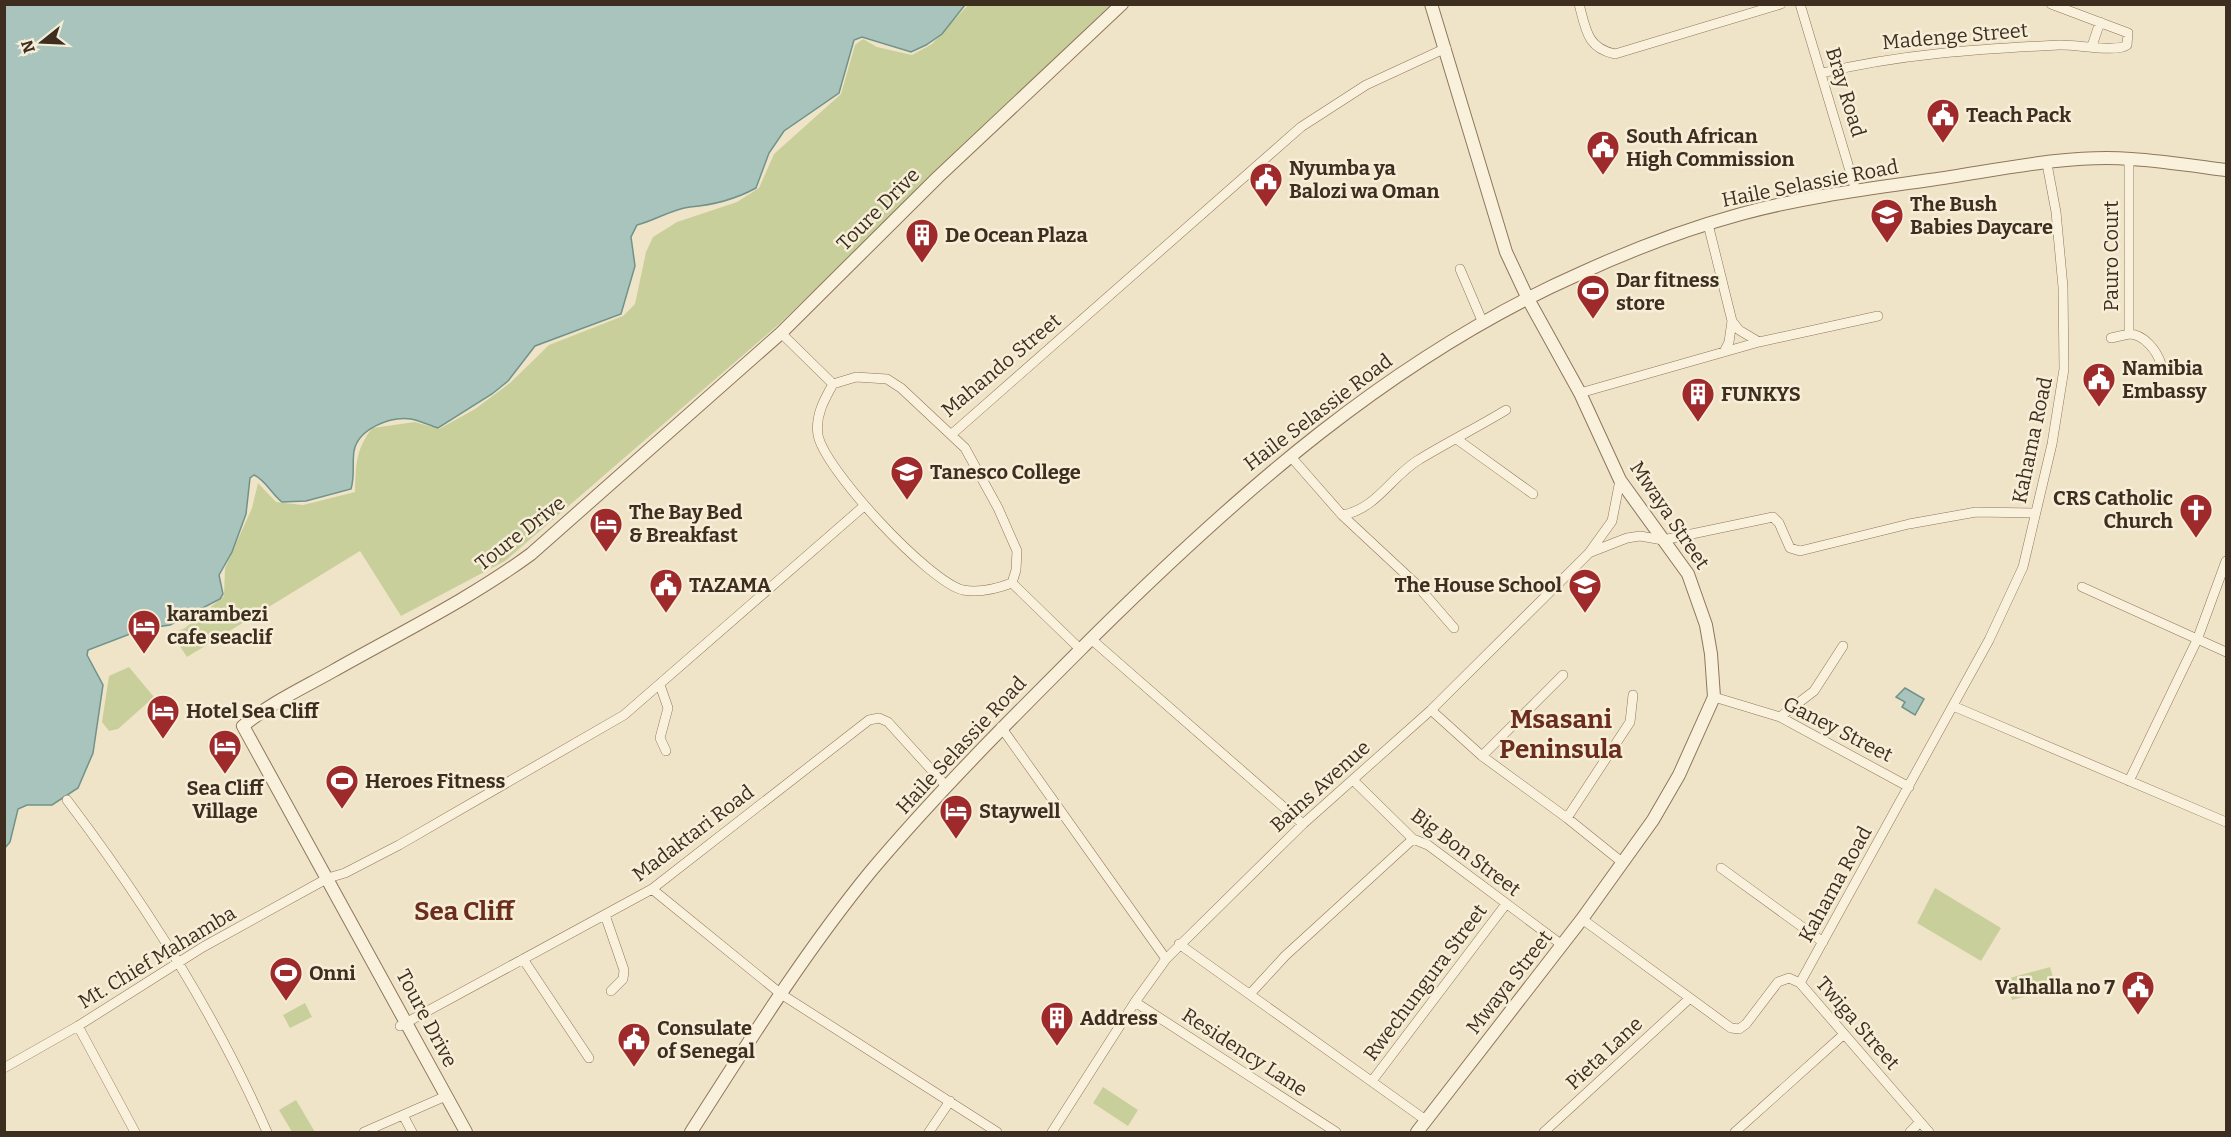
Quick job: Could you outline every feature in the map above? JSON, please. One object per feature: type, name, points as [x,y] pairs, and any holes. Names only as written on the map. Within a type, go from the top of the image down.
[{"type":"street","name":"Toure Drive","points":[[466,1132],[404,1024],[328,878],[243,726],[277,703],[496,579],[531,554],[781,333],[938,177],[1122,4]]},
{"type":"street","name":"Mwaya Street","points":[[1417,1132],[1623,863],[1679,776],[1714,697],[1711,654],[1698,594],[1688,574],[1620,480],[1580,393],[1527,299],[1506,252],[1431,4]]},
{"type":"street","points":[[1579,4],[1589,39],[1600,51],[1615,54],[1781,4]]},
{"type":"street","name":"Bray Road","points":[[1800,4],[1856,191]]},
{"type":"street","points":[[2051,4],[2100,22],[2092,46]]},
{"type":"street","name":"Madenge Street","points":[[1822,73],[1863,63],[1964,49],[2071,44],[2123,48],[2127,45],[2128,33],[2100,22]]},
{"type":"street","name":"Mahando Street","points":[[833,384],[856,377],[887,379],[952,434],[1301,126],[1366,85],[1446,48]]},
{"type":"street","name":"Haile Selassie Road","points":[[691,1132],[781,994],[872,871],[1001,727],[1232,504],[1388,382],[1448,343],[1527,299],[1616,258],[1708,224],[1783,204],[1856,191],[2047,164],[2129,158],[2226,170]]},
{"type":"street","name":"Pauro Court","points":[[2111,338],[2129,334],[2129,158]]},
{"type":"street","name":"Kahama Road","points":[[1800,983],[1953,706],[2008,603],[2023,567],[2052,444],[2064,369],[2063,287],[2057,223],[2047,164]]},
{"type":"street","points":[[1708,224],[1732,321],[1729,342],[1724,352]]},
{"type":"street","points":[[1460,269],[1483,323]]},
{"type":"street","points":[[1580,393],[1759,342],[1878,316]]},
{"type":"street","points":[[1732,321],[1739,330],[1759,342]]},
{"type":"street","points":[[781,333],[833,384],[818,418],[818,435],[824,451],[864,506],[943,579],[962,590],[983,591],[1012,583]]},
{"type":"street","points":[[2129,334],[2134,333],[2157,351],[2162,364]]},
{"type":"street","points":[[1342,515],[1352,514],[1368,505],[1418,460],[1458,440],[1506,410]]},
{"type":"street","points":[[952,434],[974,463],[1017,551],[1016,570],[1012,583]]},
{"type":"street","points":[[1458,440],[1533,494]]},
{"type":"street","points":[[1292,458],[1342,515],[1415,583],[1454,628]]},
{"type":"street","name":"Bains Avenue","points":[[1052,1132],[1134,1002],[1179,944],[1303,824],[1431,710],[1589,553],[1612,520],[1620,480]]},
{"type":"street","points":[[328,878],[345,873],[399,845],[562,750],[603,729],[660,685],[864,506]]},
{"type":"street","points":[[1589,553],[1627,538],[1640,536],[1663,540],[1773,517],[1779,523],[1790,548],[1800,551],[1909,524],[1976,512],[2035,513]]},
{"type":"street","points":[[2129,781],[2197,640],[2226,561]]},
{"type":"street","points":[[1012,583],[1080,649]]},
{"type":"street","points":[[2082,587],[2226,652]]},
{"type":"street","points":[[1091,639],[1303,824]]},
{"type":"street","points":[[1780,717],[1814,691],[1843,646]]},
{"type":"street","points":[[1482,756],[1563,675]]},
{"type":"street","points":[[660,685],[668,708],[660,738],[666,751]]},
{"type":"street","points":[[1567,818],[1630,722],[1633,694]]},
{"type":"street","name":"Ganey Street","points":[[1714,697],[1780,717],[1909,787]]},
{"type":"street","points":[[1953,706],[2226,822]]},
{"type":"street","points":[[1431,710],[1482,756],[1567,818],[1623,863]]},
{"type":"street","name":"Madaktari Road","points":[[404,1024],[652,889],[873,718],[888,722],[947,787]]},
{"type":"street","points":[[1001,727],[1166,959]]},
{"type":"street","name":"Big Bon Street","points":[[1353,780],[1413,839],[1428,845],[1562,945]]},
{"type":"street","points":[[67,800],[129,883],[180,962],[267,1132]]},
{"type":"street","points":[[1251,993],[1285,956],[1413,839]]},
{"type":"street","points":[[1721,868],[1823,942]]},
{"type":"street","name":"Mt. Chief Mahamba","points":[[4,1068],[78,1026],[180,962],[328,878]]},
{"type":"street","points":[[652,889],[781,994],[997,1132]]},
{"type":"street","name":"Rwechungura Street","points":[[1372,1081],[1506,904]]},
{"type":"street","points":[[605,915],[624,970],[622,981],[611,991]]},
{"type":"street","name":"Twiga Street","points":[[1582,919],[1689,999],[1735,1029],[1746,1024],[1778,982],[1789,978],[1800,983],[1929,1132]]},
{"type":"street","points":[[1179,944],[1251,993],[1426,1120]]},
{"type":"street","points":[[523,959],[589,1058]]},
{"type":"street","name":"Pieta Lane","points":[[1544,1132],[1689,999]]},
{"type":"street","name":"Residency Lane","points":[[1134,1002],[1335,1132]]},
{"type":"street","points":[[78,1026],[135,1132]]},
{"type":"street","points":[[1735,1132],[1843,1035]]},
{"type":"street","points":[[364,1132],[446,1096]]},
{"type":"street","points":[[929,1132],[950,1101]]},
{"type":"street","points":[[403,1115],[412,1132]]},
{"type":"street","points":[[1910,1132],[1920,1122]]},
{"type":"green space","points":[[968,5],[1113,5],[778,325],[505,561],[401,616],[360,551],[187,657],[172,634],[185,628],[224,596],[225,568],[252,508],[258,483],[276,502],[303,505],[355,492],[359,451],[372,428],[415,422],[439,429],[475,409],[510,383],[549,345],[623,316],[635,304],[646,252],[653,237],[677,222],[737,202],[759,188],[774,154],[841,94],[855,45],[863,39],[877,47],[912,55],[932,44]]},
{"type":"green space","points":[[129,667],[154,697],[118,729],[109,731],[102,722],[109,676]]},
{"type":"green space","points":[[1935,888],[2001,928],[1981,961],[1917,923]]},
{"type":"green space","points":[[2050,967],[2056,988],[2012,1000],[2006,979]]},
{"type":"green space","points":[[305,1003],[312,1017],[290,1028],[283,1015]]},
{"type":"green space","points":[[1103,1087],[1138,1110],[1128,1126],[1093,1103]]},
{"type":"green space","points":[[296,1100],[315,1132],[292,1132],[279,1110]]},
{"type":"water","points":[[5,5],[965,5],[942,34],[911,52],[862,37],[854,40],[839,93],[784,131],[769,153],[756,188],[732,199],[683,208],[637,225],[631,237],[635,266],[621,314],[535,346],[508,381],[492,394],[438,428],[411,419],[403,419],[385,422],[368,430],[357,443],[354,451],[351,489],[306,501],[282,502],[258,477],[254,475],[250,478],[246,514],[232,552],[219,575],[223,594],[220,599],[170,625],[143,629],[88,650],[87,655],[103,685],[93,753],[78,788],[52,805],[27,805],[18,809],[10,842],[5,848]]},
{"type":"water","points":[[1905,688],[1924,699],[1915,715],[1902,707],[1905,702],[1896,697]]},
{"type":"place","name":"Teach Pack","points":[[1943,144]]},
{"type":"place","name":"South African High Commission","points":[[1603,176]]},
{"type":"place","name":"Nyumba ya Balozi wa Oman","points":[[1266,208]]},
{"type":"place","name":"The Bush Babies Daycare","points":[[1887,244]]},
{"type":"place","name":"De Ocean Plaza","points":[[922,264]]},
{"type":"place","name":"Dar fitness store","points":[[1593,320]]},
{"type":"place","name":"Namibia Embassy","points":[[2099,408]]},
{"type":"place","name":"FUNKYS","points":[[1698,423]]},
{"type":"place","name":"Tanesco College","points":[[907,501]]},
{"type":"place","name":"CRS Catholic Church","points":[[2196,539]]},
{"type":"place","name":"The Bay Bed & Breakfast","points":[[606,553]]},
{"type":"place","name":"TAZAMA","points":[[666,614]]},
{"type":"place","name":"The House School","points":[[1585,614]]},
{"type":"place","name":"karambezi cafe seaclif","points":[[144,655]]},
{"type":"place","name":"Hotel Sea Cliff","points":[[163,740]]},
{"type":"place","name":"Sea Cliff Village","points":[[225,775]]},
{"type":"place","name":"Heroes Fitness","points":[[342,810]]},
{"type":"place","name":"Staywell","points":[[956,840]]},
{"type":"place","name":"Onni","points":[[286,1002]]},
{"type":"place","name":"Valhalla no 7","points":[[2138,1016]]},
{"type":"place","name":"Address","points":[[1057,1047]]},
{"type":"place","name":"Consulate of Senegal","points":[[634,1068]]},
{"type":"district","name":"Msasani Peninsula","points":[[1561,734]]},
{"type":"district","name":"Sea Cliff","points":[[464,911]]}]
